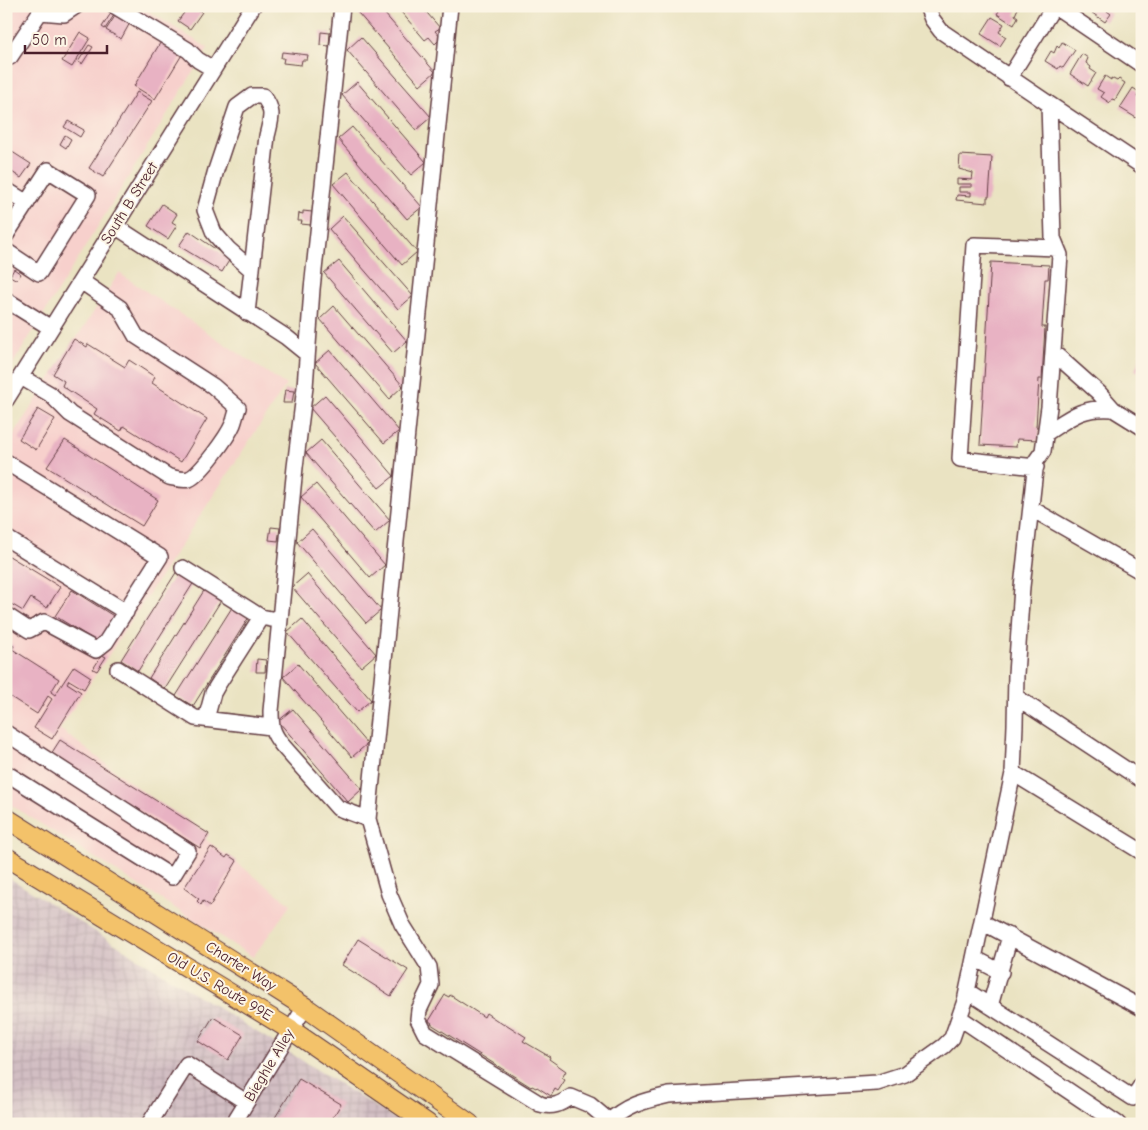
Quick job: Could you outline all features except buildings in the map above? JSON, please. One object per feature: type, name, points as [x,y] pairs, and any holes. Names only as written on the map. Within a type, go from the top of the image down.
[{"type":"main road","name":"Charter Way","points":[[6,818],[305,1007],[470,1124]]},
{"type":"main road","name":"Old U.S. Route 99E","points":[[6,857],[291,1030],[428,1124]]},
{"type":"street","points":[[6,55],[10,57],[40,12],[64,14],[76,6]]},
{"type":"street","points":[[115,6],[188,50],[198,60],[213,69]]},
{"type":"street","name":"South B Street","points":[[6,400],[253,6]]},
{"type":"street","points":[[342,6],[305,387],[295,466],[271,727],[273,733],[334,805],[341,811],[368,819]]},
{"type":"street","points":[[450,6],[368,819],[388,894],[402,924],[429,968],[431,985],[418,1010],[418,1019],[425,1033],[540,1104],[558,1105],[571,1097],[590,1106],[608,1122],[625,1108],[669,1096],[884,1082],[905,1074],[952,1038],[960,1018],[967,990],[1012,773],[1022,587],[1036,461],[1043,451],[1045,434],[1054,354],[1060,255],[1053,238],[1049,104]]},
{"type":"street","points":[[927,6],[932,19],[941,31],[1142,166]]},
{"type":"street","points":[[1009,78],[1054,6],[1142,65]]},
{"type":"street","points":[[247,313],[252,270],[267,136],[272,113],[269,103],[263,96],[252,96],[237,107],[205,210],[214,233],[228,249],[252,270]]},
{"type":"street","points":[[6,234],[48,170],[88,195],[39,273],[6,252]]},
{"type":"street","points":[[6,190],[27,203]]},
{"type":"street","points":[[115,226],[286,337],[307,354]]},
{"type":"street","points":[[1036,468],[960,459],[974,245],[1057,248]]},
{"type":"street","points":[[21,376],[50,394],[70,414],[169,477],[183,480],[196,474],[203,468],[233,425],[238,408],[213,386],[136,336],[120,308],[81,280]]},
{"type":"street","points":[[6,300],[51,328]]},
{"type":"street","points":[[1054,354],[1099,393],[1113,409],[1142,427]]},
{"type":"street","points":[[1045,434],[1073,415],[1085,410],[1096,408],[1113,409]]},
{"type":"street","points":[[6,462],[160,557],[106,642],[96,650],[44,622],[28,630],[6,616]]},
{"type":"street","points":[[1032,509],[1142,572]]},
{"type":"street","points":[[6,538],[126,612]]},
{"type":"street","points":[[183,568],[261,617],[280,620]]},
{"type":"street","points":[[206,720],[213,693],[261,617]]},
{"type":"street","points":[[118,669],[190,716],[206,720],[271,727]]},
{"type":"street","points":[[1016,697],[1142,780]]},
{"type":"street","points":[[6,733],[188,851],[172,877],[6,773]]},
{"type":"street","points":[[1012,773],[1142,852]]},
{"type":"street","points":[[982,922],[1142,1008]]},
{"type":"street","points":[[990,1006],[1010,936]]},
{"type":"street","points":[[974,958],[1001,972]]},
{"type":"street","points":[[967,990],[1133,1098],[1142,1084]]},
{"type":"street","name":"Bieghle Alley","points":[[233,1124],[305,1007]]},
{"type":"street","points":[[960,1018],[1118,1124]]},
{"type":"street","points":[[149,1124],[187,1064],[246,1102]]},
{"type":"shaded area","points":[[6,6],[140,6],[208,48],[6,375]]},
{"type":"shaded area","points":[[119,273],[286,385],[60,729],[291,904],[253,957],[6,802],[6,446]]},
{"type":"shaded area","points":[[6,876],[284,1049],[403,1124],[6,1124]]}]
